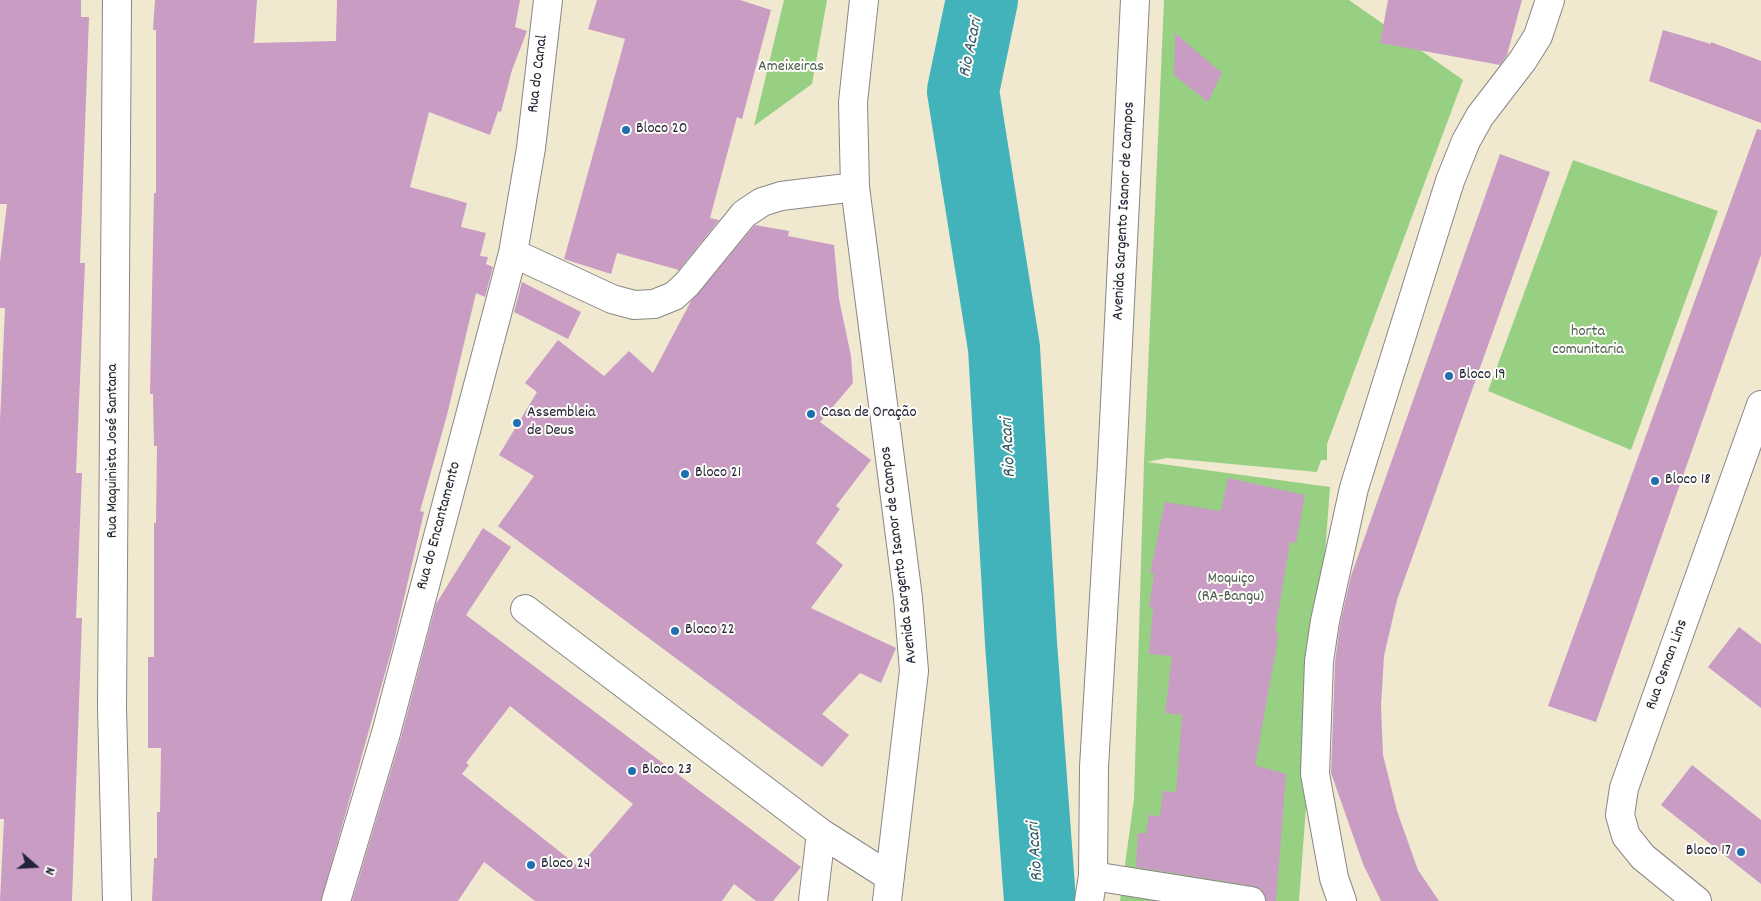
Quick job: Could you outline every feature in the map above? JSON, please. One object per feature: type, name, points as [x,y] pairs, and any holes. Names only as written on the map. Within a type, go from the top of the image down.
[{"type":"street","name":"Rua Maquinista José Santana","points":[[117,0],[112,698],[117,901]]},
{"type":"street","name":"Rua do Canal","points":[[531,148],[548,0]]},
{"type":"street","name":"Avenida Sargento Isanor de Campos","points":[[864,0],[853,102],[855,187],[908,598],[914,671],[888,889]]},
{"type":"street","name":"Avenida Sargento Isanor de Campos","points":[[1091,889],[1094,766],[1112,463],[1135,0]]},
{"type":"street","points":[[1342,901],[1334,878],[1315,774],[1319,661],[1354,488],[1450,181],[1466,141],[1480,116],[1523,60],[1538,36],[1550,0]]},
{"type":"street","name":"Rua do Encantamento","points":[[336,901],[386,733],[513,253],[531,148]]},
{"type":"street","points":[[513,253],[612,299],[634,304],[654,304],[674,296],[687,284],[744,214],[762,202],[781,196],[855,187]]},
{"type":"street","name":"Rua Osman Lins","points":[[1697,901],[1643,857],[1626,836],[1620,815],[1624,788],[1760,410]]},
{"type":"street","points":[[525,609],[821,833],[888,889]]},
{"type":"street","points":[[813,901],[821,833]]},
{"type":"street","points":[[1091,889],[1251,901]]},
{"type":"green space","name":"Ameixeiras","points":[[784,0],[827,0],[812,84],[754,126]]},
{"type":"green space","points":[[1164,0],[1349,0],[1463,80],[1327,444],[1327,460],[1321,460],[1317,472],[1167,458],[1147,462],[1330,487],[1299,901],[1120,901],[1134,799],[1144,462]]},
{"type":"green space","name":"horta comunitaria","points":[[1573,160],[1718,211],[1631,450],[1488,391]]},
{"type":"building","points":[[0,0],[81,0],[81,17],[89,17],[80,263],[85,263],[76,473],[82,473],[76,618],[82,618],[72,901],[0,901],[4,819],[0,819],[0,421],[5,308],[0,308],[0,262],[7,204],[0,204]]},
{"type":"building","points":[[155,0],[257,0],[254,43],[336,41],[337,0],[520,0],[515,27],[527,31],[512,70],[501,112],[498,111],[490,135],[429,112],[410,187],[467,203],[461,227],[486,233],[480,256],[488,257],[486,264],[493,267],[485,297],[476,293],[447,415],[420,511],[424,512],[394,641],[321,901],[152,901],[154,858],[157,858],[157,812],[160,812],[161,748],[148,748],[148,657],[154,657],[154,523],[156,523],[157,446],[154,446],[153,394],[150,394],[154,193],[156,193],[156,30],[153,30]]},
{"type":"building","points":[[597,0],[740,0],[771,10],[742,119],[737,117],[710,218],[719,220],[679,270],[617,253],[611,274],[564,259],[625,39],[588,29]]},
{"type":"building","points":[[1388,0],[1522,0],[1507,55],[1500,65],[1380,43]]},
{"type":"building","points":[[1663,30],[1711,44],[1711,42],[1761,61],[1761,123],[1649,81]]},
{"type":"building","points":[[1175,33],[1222,73],[1208,102],[1174,75]]},
{"type":"building","name":"Bloco 18","points":[[1757,129],[1761,130],[1761,255],[1596,722],[1548,706]]},
{"type":"building","name":"Bloco 19","points":[[1500,154],[1550,172],[1397,600],[1384,656],[1381,706],[1383,755],[1397,811],[1418,870],[1439,901],[1381,901],[1363,864],[1331,773],[1335,662],[1340,624],[1351,576]]},
{"type":"building","points":[[755,225],[789,231],[788,236],[834,245],[839,299],[851,356],[853,383],[820,422],[871,460],[836,506],[840,509],[816,543],[843,565],[811,608],[896,648],[881,683],[860,673],[822,714],[849,735],[822,767],[498,526],[534,476],[499,455],[537,392],[525,383],[558,340],[604,376],[629,351],[653,373],[691,301]]},
{"type":"building","points":[[522,282],[581,312],[568,339],[514,312]]},
{"type":"building","name":"Moquiço (RA-Bangu)","points":[[1228,478],[1305,495],[1296,543],[1290,542],[1275,632],[1279,633],[1255,765],[1286,774],[1276,901],[1266,901],[1261,889],[1253,886],[1136,867],[1138,833],[1146,833],[1149,815],[1160,816],[1163,791],[1176,792],[1182,715],[1165,713],[1172,656],[1149,654],[1153,607],[1149,607],[1154,574],[1150,573],[1165,502],[1221,511]]},
{"type":"building","points":[[483,528],[511,547],[466,615],[801,867],[773,901],[756,901],[734,884],[722,901],[535,901],[484,862],[458,901],[352,901],[401,737],[436,604]],"holes":[[[510,706],[633,804],[579,867],[462,774],[469,765],[466,763]]]},
{"type":"building","points":[[1739,627],[1761,644],[1761,708],[1708,667]]},
{"type":"building","name":"Bloco 17","points":[[1692,765],[1761,820],[1761,884],[1661,805]]},
{"type":"waterway","name":"Rio Acari","points":[[982,0],[963,91],[1004,348],[1021,643],[1040,901]]},
{"type":"place","name":"Bloco 20","points":[[626,130]]},
{"type":"place","name":"Bloco 19","points":[[1449,376]]},
{"type":"place","name":"Casa de Oração","points":[[811,414]]},
{"type":"place","name":"Assembleia de Deus","points":[[517,423]]},
{"type":"place","name":"Bloco 21","points":[[685,474]]},
{"type":"place","name":"Bloco 18","points":[[1655,481]]},
{"type":"place","name":"Bloco 22","points":[[675,631]]},
{"type":"place","name":"Bloco 23","points":[[632,771]]},
{"type":"place","name":"Bloco 17","points":[[1741,852]]},
{"type":"place","name":"Bloco 24","points":[[531,865]]}]
